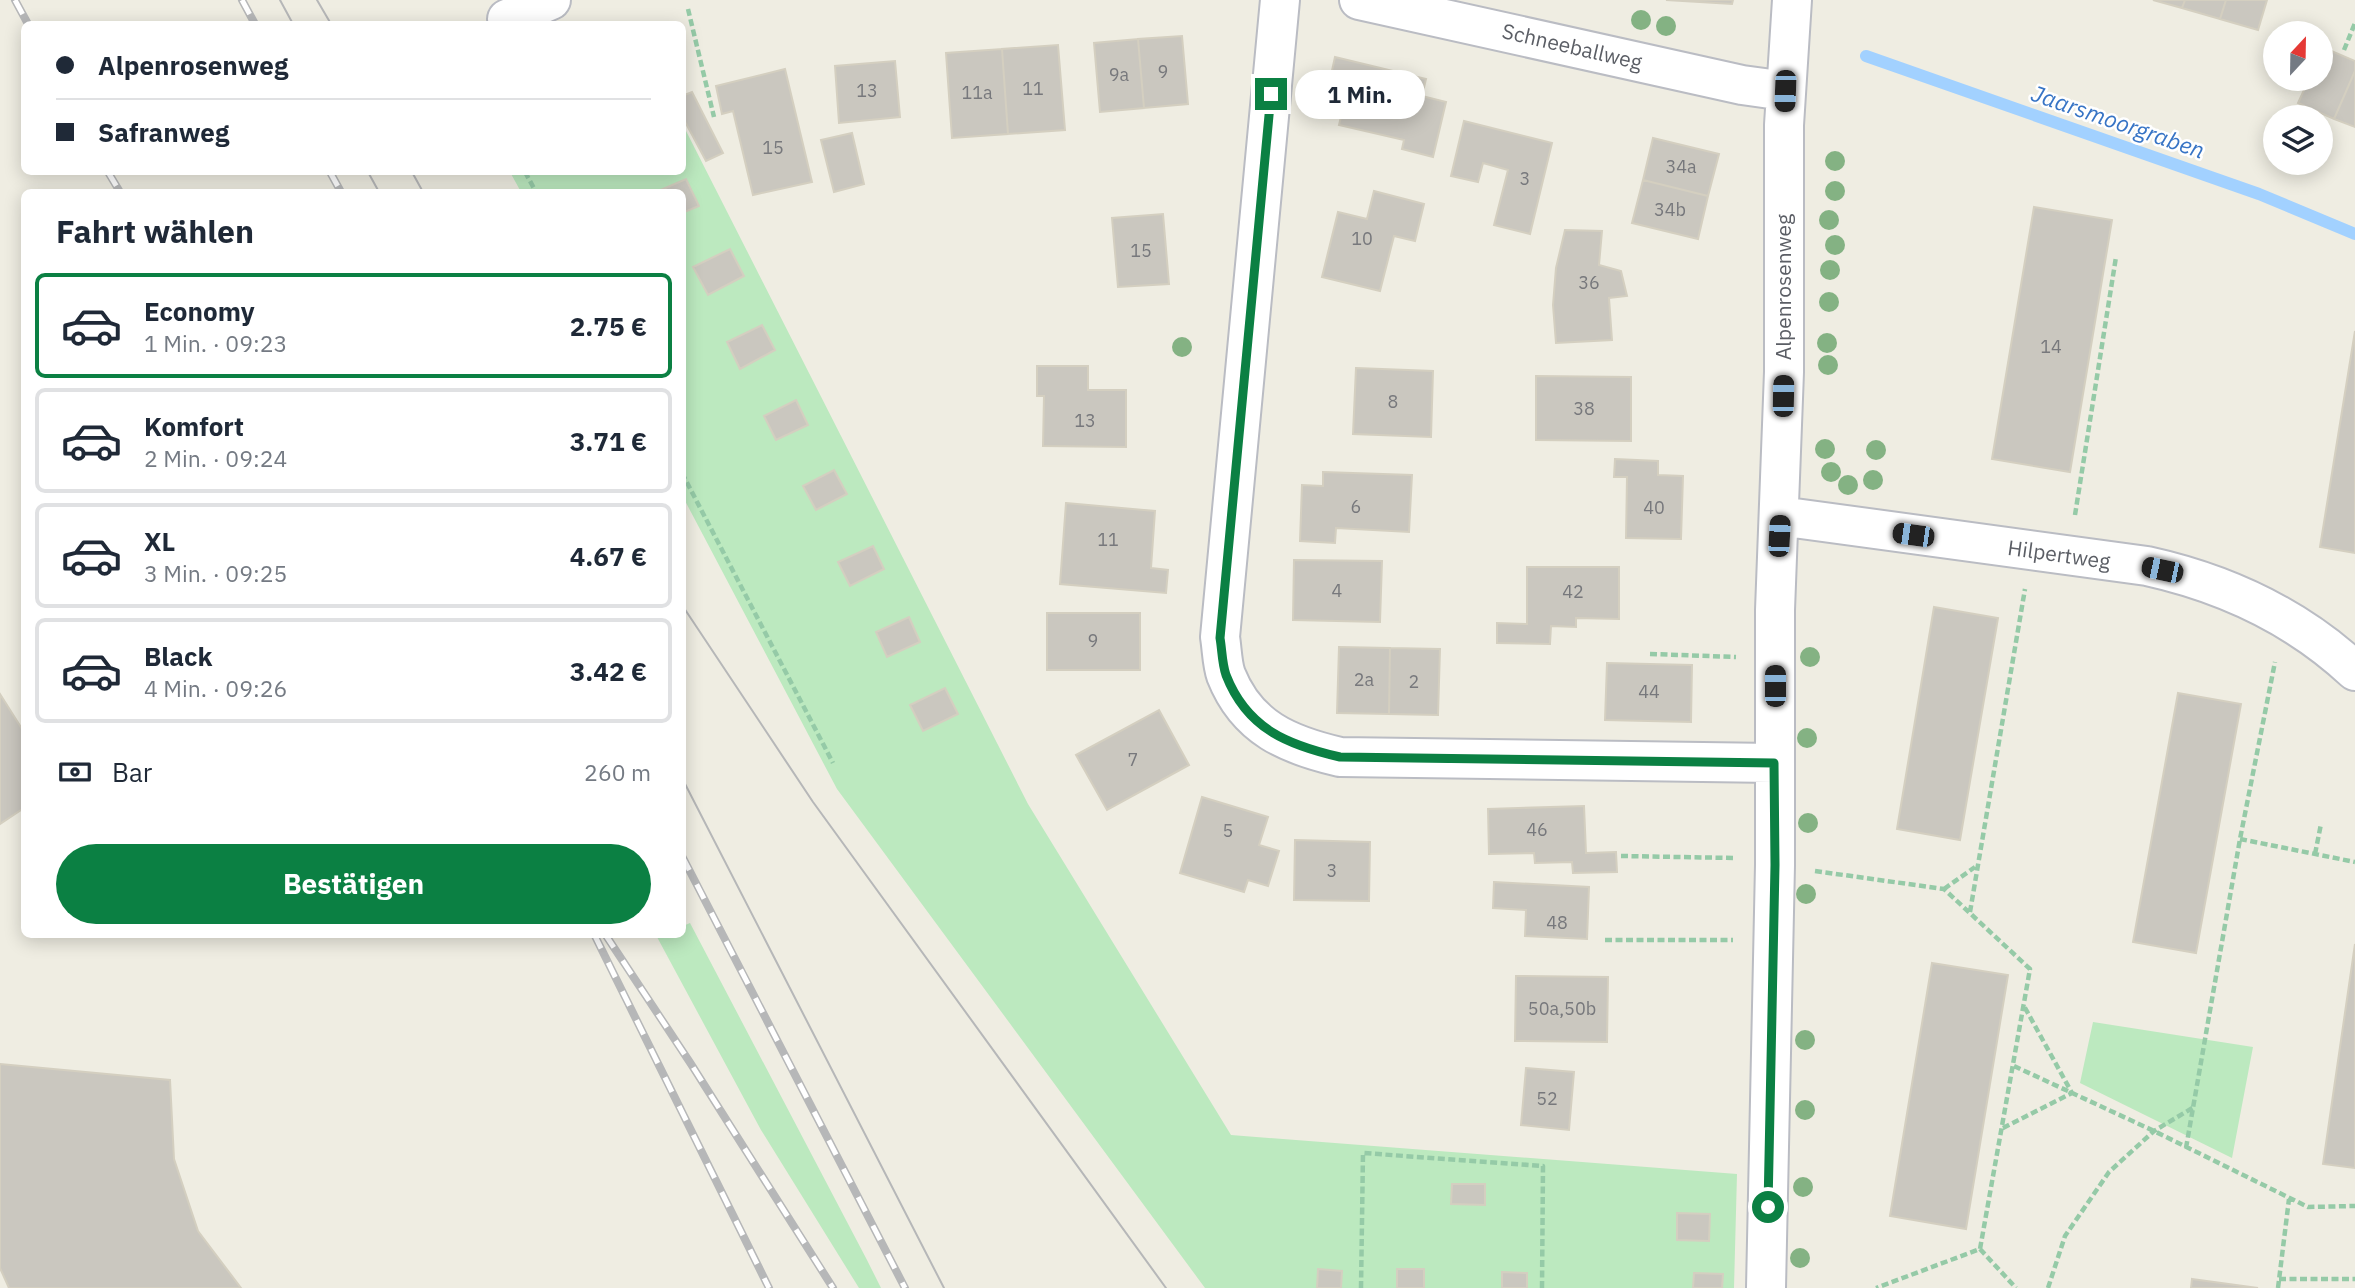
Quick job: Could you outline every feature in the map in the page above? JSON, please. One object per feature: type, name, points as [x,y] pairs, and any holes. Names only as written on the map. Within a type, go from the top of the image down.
[{"type":"street","points":[[507,19],[551,0]]},
{"type":"street","points":[[1280,0],[1220,638],[1226,674],[1243,707],[1271,733],[1304,749],[1340,757],[1774,763]]},
{"type":"street","name":"Schneeballweg","points":[[1359,0],[1742,85],[1785,91]]},
{"type":"street","name":"Alpenrosenweg","points":[[1766,1288],[1762,861],[1774,763],[1775,610],[1784,372],[1785,91],[1792,0]]},
{"type":"street","name":"Hilpertweg","points":[[1780,516],[2147,566],[2178,573],[2211,583],[2284,618],[2331,648],[2355,671]]},
{"type":"path","points":[[688,9],[715,117]]},
{"type":"path","points":[[2344,50],[2355,23]]},
{"type":"path","points":[[2074,521],[2116,257]]},
{"type":"path","points":[[686,481],[833,763]]},
{"type":"path","points":[[1969,913],[2025,586]]},
{"type":"path","points":[[1650,654],[1748,657]]},
{"type":"path","points":[[2186,1148],[2239,839],[2277,654]]},
{"type":"path","points":[[2315,854],[2321,824]]},
{"type":"path","points":[[2239,839],[2355,862]]},
{"type":"path","points":[[1621,856],[1762,861],[1944,889],[2030,969],[1980,1248]]},
{"type":"path","points":[[1944,889],[1976,867]]},
{"type":"path","points":[[1605,940],[1734,940]]},
{"type":"path","points":[[2024,1005],[2072,1093]]},
{"type":"path","points":[[2014,1066],[2308,1207],[2355,1206]]},
{"type":"path","points":[[2003,1128],[2072,1093]]},
{"type":"path","points":[[2049,1288],[2065,1236],[2109,1171],[2154,1131],[2194,1107]]},
{"type":"path","points":[[1361,1288],[1363,1153],[1543,1166],[1542,1288]]},
{"type":"path","points":[[2278,1288],[2289,1199]]},
{"type":"path","points":[[1876,1288],[1980,1248]]},
{"type":"path","points":[[1980,1248],[2016,1288]]},
{"type":"path","points":[[2279,1279],[2355,1279]]},
{"type":"green space","points":[[686,131],[1028,804],[1231,1135],[1737,1174],[1734,1288],[1205,1288],[837,789],[686,503],[686,189],[519,189],[512,175],[686,175]]},
{"type":"green space","points":[[690,923],[881,1288],[859,1288],[761,1130],[658,938],[686,938],[686,925]]},
{"type":"green space","points":[[2093,1022],[2253,1047],[2232,1158],[2080,1083]]},
{"type":"building","points":[[1666,0],[1733,0],[1732,4]]},
{"type":"building","points":[[2153,0],[2185,0],[2182,8]]},
{"type":"building","points":[[2185,0],[2226,0],[2220,19],[2182,8]]},
{"type":"building","points":[[2226,0],[2267,0],[2258,30],[2220,19]]},
{"type":"building","points":[[1182,36],[1188,104],[1144,108],[1138,39]]},
{"type":"building","points":[[1138,39],[1144,108],[1100,112],[1094,43]]},
{"type":"building","points":[[1058,45],[1065,130],[1008,134],[1002,49]]},
{"type":"building","points":[[1002,49],[1008,134],[952,138],[946,53]]},
{"type":"building","points":[[2333,52],[2355,61],[2355,71],[2334,119],[2333,105],[2298,103],[2304,91],[2333,91]]},
{"type":"building","points":[[1335,57],[1426,79],[1422,96],[1446,102],[1433,157],[1402,149],[1404,140],[1339,125],[1348,89],[1329,84]]},
{"type":"building","points":[[895,61],[900,117],[839,123],[835,66]]},
{"type":"building","points":[[785,69],[812,182],[753,195],[733,111],[722,114],[716,86]]},
{"type":"building","points":[[2355,71],[2355,127],[2334,119]]},
{"type":"building","points":[[692,92],[723,153],[706,161],[686,124],[686,94]]},
{"type":"building","points":[[1464,121],[1552,143],[1530,234],[1494,225],[1508,170],[1483,163],[1478,182],[1451,176]]},
{"type":"building","points":[[852,133],[864,184],[834,192],[821,140]]},
{"type":"building","points":[[1653,138],[1719,154],[1708,196],[1643,180]]},
{"type":"building","points":[[686,179],[699,206],[686,211],[686,189],[663,189]]},
{"type":"building","points":[[1643,180],[1708,196],[1698,239],[1632,223]]},
{"type":"building","points":[[1374,191],[1424,204],[1415,241],[1394,236],[1380,291],[1322,277],[1338,212],[1367,219]]},
{"type":"building","points":[[2034,207],[2112,220],[2070,472],[1992,459]]},
{"type":"building","points":[[1163,214],[1169,284],[1118,287],[1112,218]]},
{"type":"building","points":[[1565,230],[1602,231],[1599,265],[1621,271],[1627,296],[1609,298],[1612,340],[1556,343],[1553,305],[1556,268]]},
{"type":"building","points":[[730,249],[744,276],[708,295],[693,267]]},
{"type":"building","points":[[762,325],[775,350],[740,369],[727,342]]},
{"type":"building","points":[[2355,331],[2355,553],[2320,547]]},
{"type":"building","points":[[1037,366],[1088,366],[1088,390],[1126,390],[1126,447],[1043,446],[1044,396],[1037,396]]},
{"type":"building","points":[[1356,368],[1433,371],[1431,437],[1353,434]]},
{"type":"building","points":[[1536,376],[1631,377],[1631,441],[1536,440]]},
{"type":"building","points":[[796,400],[808,425],[776,440],[764,416]]},
{"type":"building","points":[[1615,459],[1658,461],[1658,475],[1683,476],[1681,539],[1626,538],[1627,477],[1614,477]]},
{"type":"building","points":[[834,470],[847,494],[816,510],[803,486]]},
{"type":"building","points":[[1323,472],[1412,475],[1409,532],[1336,528],[1335,543],[1300,541],[1302,485],[1323,486]]},
{"type":"building","points":[[1066,503],[1155,511],[1151,568],[1168,570],[1166,593],[1060,584]]},
{"type":"building","points":[[873,546],[884,569],[850,586],[838,562]]},
{"type":"building","points":[[1294,560],[1382,561],[1380,622],[1293,620]]},
{"type":"building","points":[[1527,567],[1619,567],[1619,619],[1576,618],[1576,627],[1551,626],[1550,644],[1497,643],[1497,623],[1527,624]]},
{"type":"building","points":[[1934,607],[1998,618],[1960,840],[1897,829]]},
{"type":"building","points":[[1047,613],[1140,613],[1140,670],[1047,670]]},
{"type":"building","points":[[909,617],[920,642],[887,657],[876,632]]},
{"type":"building","points":[[1339,647],[1390,648],[1389,714],[1337,713]]},
{"type":"building","points":[[1390,648],[1440,649],[1438,715],[1389,714]]},
{"type":"building","points":[[1607,663],[1692,665],[1691,722],[1605,720]]},
{"type":"building","points":[[945,688],[958,714],[923,731],[910,705]]},
{"type":"building","points":[[2178,693],[2241,704],[2196,953],[2133,942]]},
{"type":"building","points":[[0,694],[21,727],[21,810],[0,824]]},
{"type":"building","points":[[1159,710],[1189,765],[1107,810],[1076,755]]},
{"type":"building","points":[[1202,797],[1268,817],[1259,845],[1279,851],[1268,886],[1248,880],[1244,892],[1180,873]]},
{"type":"building","points":[[1584,806],[1586,853],[1616,852],[1617,872],[1573,873],[1572,862],[1535,863],[1534,853],[1489,854],[1488,809]]},
{"type":"building","points":[[1295,840],[1370,842],[1369,901],[1294,900]]},
{"type":"building","points":[[1494,882],[1589,887],[1587,939],[1525,936],[1526,910],[1493,908]]},
{"type":"building","points":[[2355,944],[2355,1168],[2323,1164]]},
{"type":"building","points":[[1932,963],[2008,975],[1966,1229],[1890,1216]]},
{"type":"building","points":[[1516,976],[1608,977],[1607,1042],[1515,1041]]},
{"type":"building","points":[[0,1064],[170,1080],[174,1159],[198,1231],[241,1288],[9,1288],[0,1268]]},
{"type":"building","points":[[1526,1068],[1574,1072],[1569,1130],[1521,1125]]},
{"type":"building","points":[[1452,1184],[1485,1184],[1485,1205],[1451,1204]]},
{"type":"building","points":[[1677,1213],[1710,1214],[1709,1241],[1677,1240]]},
{"type":"building","points":[[1318,1269],[1342,1271],[1341,1288],[1317,1288]]},
{"type":"building","points":[[1397,1269],[1424,1269],[1424,1288],[1397,1288]]},
{"type":"building","points":[[1502,1272],[1527,1273],[1527,1288],[1502,1288]]},
{"type":"building","points":[[1694,1273],[1723,1274],[1722,1288],[1693,1288]]},
{"type":"building","points":[[2192,1279],[2258,1288],[2191,1288]]},
{"type":"waterway","name":"Jaarsmoorgraben","points":[[1866,56],[2259,194],[2355,234]]},
{"type":"tram line","points":[[280,0],[291,21]]},
{"type":"tram line","points":[[317,0],[329,21]]},
{"type":"tram line","points":[[370,175],[377,189]]},
{"type":"tram line","points":[[414,175],[421,189]]},
{"type":"tram line","points":[[686,611],[813,802],[1166,1288]]},
{"type":"tram line","points":[[686,786],[944,1288]]},
{"type":"railway","points":[[15,0],[26,21]]},
{"type":"railway","points":[[242,0],[253,21]]},
{"type":"railway","points":[[110,175],[118,189]]},
{"type":"railway","points":[[332,175],[339,189]]},
{"type":"railway","points":[[686,864],[905,1288]]},
{"type":"railway","points":[[596,938],[769,1288]]},
{"type":"railway","points":[[608,938],[833,1288]]},
{"type":"route","points":[[1271,94],[1220,638],[1226,674],[1243,707],[1271,733],[1304,749],[1340,757],[1774,763],[1775,865],[1768,1207]]}]
